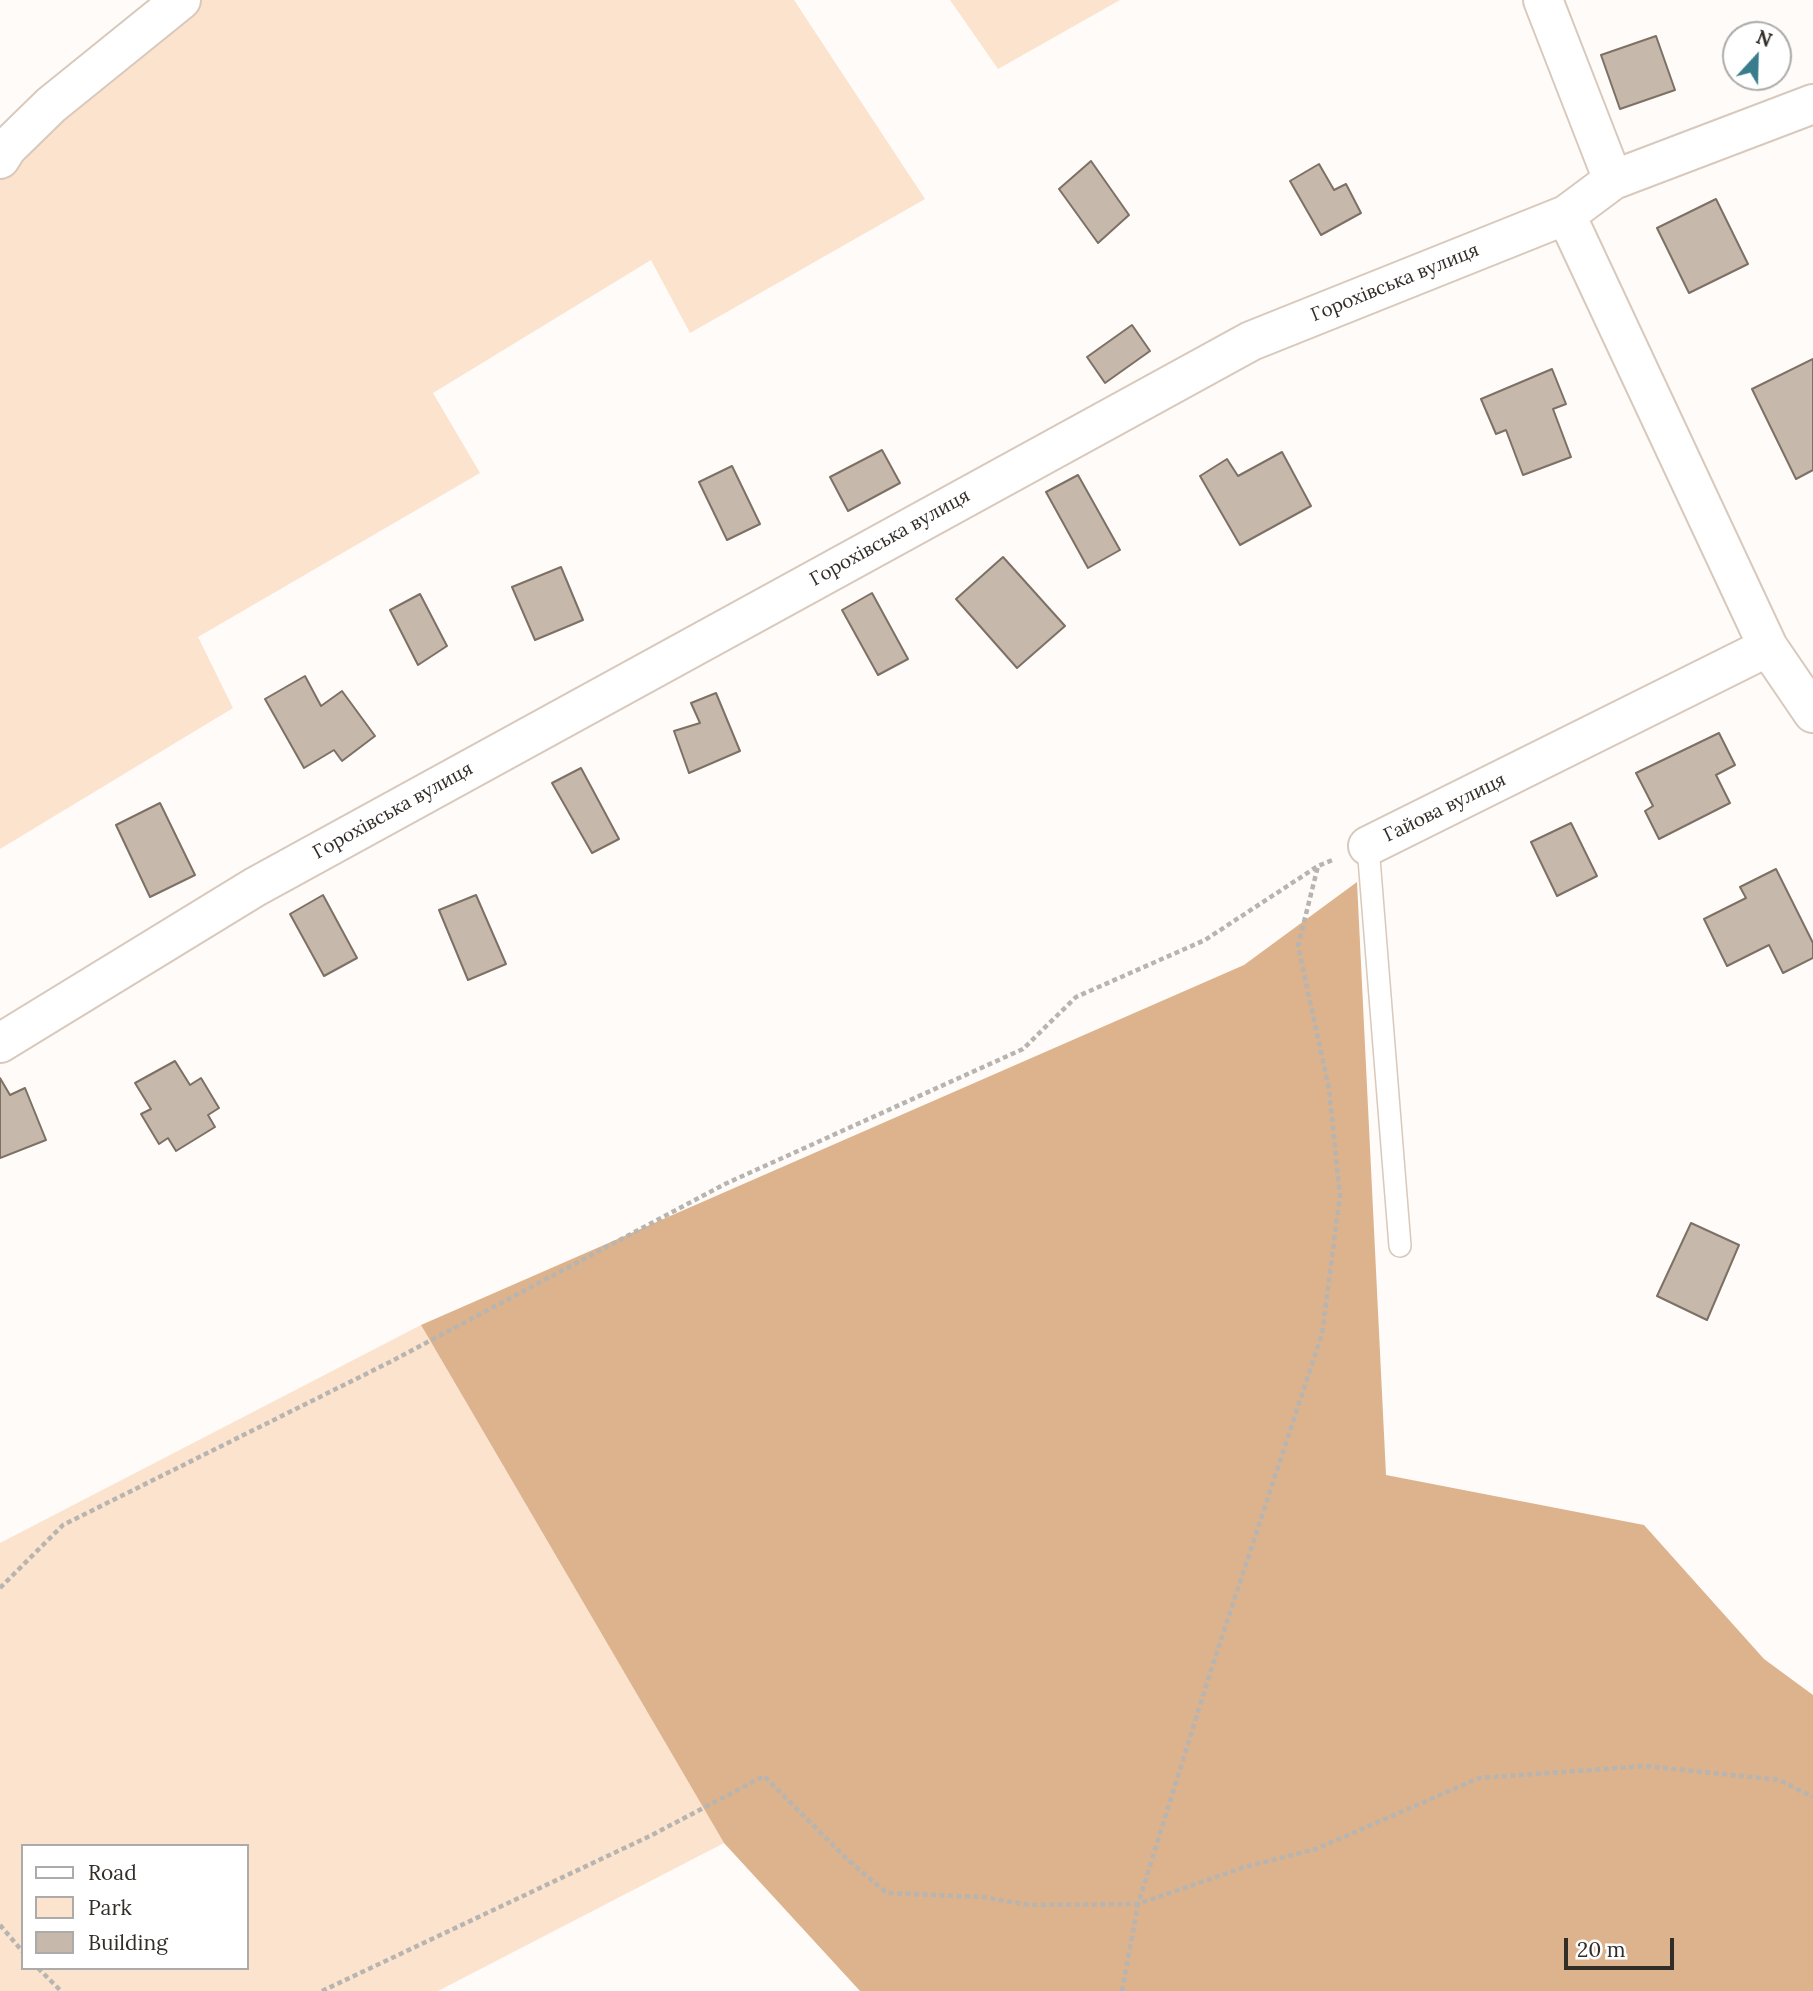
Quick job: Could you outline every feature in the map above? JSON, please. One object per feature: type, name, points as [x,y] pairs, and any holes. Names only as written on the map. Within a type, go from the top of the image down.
[{"type":"street","points":[[0,159],[7,148],[51,105],[181,0]]},
{"type":"street","points":[[1543,0],[1613,180]]},
{"type":"street","name":"Горохівська вулиця","points":[[0,1043],[255,887],[1251,341],[1566,215],[1613,180],[1813,104]]},
{"type":"street","points":[[1566,215],[1768,648],[1813,713]]},
{"type":"street","name":"Гайова вулиця","points":[[1368,846],[1768,648]]},
{"type":"lane","name":"Гайова вулиця","points":[[1368,846],[1400,1246]]},
{"type":"path","points":[[0,1588],[63,1525],[390,1362],[725,1184],[1023,1048],[1076,998],[1205,940],[1318,866],[1368,846]]},
{"type":"path","points":[[1122,1991],[1138,1904],[1212,1667],[1322,1334],[1340,1196],[1329,1089],[1298,946],[1318,866]]},
{"type":"path","points":[[322,1991],[652,1835],[764,1776],[847,1860],[887,1893],[982,1898],[1030,1905],[1138,1904],[1245,1867],[1316,1849],[1479,1778],[1646,1766],[1779,1780],[1813,1797]]},
{"type":"path","points":[[0,1924],[21,1950]]},
{"type":"path","points":[[40,1970],[61,1991]]},
{"type":"green space","points":[[181,0],[794,0],[925,199],[690,333],[651,260],[433,393],[480,473],[198,637],[233,708],[0,849],[0,159]]},
{"type":"green space","points":[[950,0],[1120,0],[998,69]]},
{"type":"green space","points":[[421,1325],[724,1843],[438,1991],[0,1991],[0,1543]]},
{"type":"shaded area","points":[[1357,882],[1386,1475],[1644,1525],[1764,1659],[1813,1695],[1813,1991],[860,1991],[724,1843],[421,1325],[1244,965]]},
{"type":"building","points":[[1656,36],[1675,90],[1620,109],[1601,55]]},
{"type":"building","points":[[1091,161],[1129,215],[1098,243],[1059,189]]},
{"type":"building","points":[[1319,164],[1334,190],[1346,184],[1361,213],[1321,235],[1290,181]]},
{"type":"building","points":[[1716,199],[1748,264],[1689,293],[1657,228]]},
{"type":"building","points":[[1132,325],[1150,351],[1105,383],[1087,357]]},
{"type":"building","points":[[1813,359],[1813,470],[1796,479],[1752,389]]},
{"type":"building","points":[[1552,369],[1566,404],[1553,409],[1571,457],[1523,475],[1506,430],[1496,434],[1481,399]]},
{"type":"building","points":[[882,450],[900,483],[848,511],[830,477]]},
{"type":"building","points":[[1282,452],[1311,506],[1240,545],[1200,476],[1227,459],[1238,476]]},
{"type":"building","points":[[732,466],[760,524],[727,540],[699,482]]},
{"type":"building","points":[[1078,475],[1120,550],[1088,568],[1046,492]]},
{"type":"building","points":[[1003,557],[1065,626],[1017,668],[956,599]]},
{"type":"building","points":[[561,567],[583,620],[535,640],[512,587]]},
{"type":"building","points":[[872,593],[908,659],[878,675],[842,610]]},
{"type":"building","points":[[420,594],[447,646],[418,665],[390,610]]},
{"type":"building","points":[[305,676],[321,706],[342,691],[375,736],[342,761],[334,750],[304,768],[265,699]]},
{"type":"building","points":[[716,693],[740,751],[689,773],[674,731],[700,723],[691,703]]},
{"type":"building","points":[[1719,733],[1735,765],[1716,775],[1730,803],[1659,839],[1645,811],[1653,806],[1636,773]]},
{"type":"building","points":[[581,768],[619,839],[592,853],[552,783]]},
{"type":"building","points":[[160,803],[195,875],[150,897],[116,825]]},
{"type":"building","points":[[1571,823],[1597,876],[1557,896],[1531,842]]},
{"type":"building","points":[[1776,869],[1813,943],[1813,958],[1783,973],[1769,945],[1727,966],[1704,919],[1746,898],[1740,887]]},
{"type":"building","points":[[323,895],[357,958],[324,976],[290,914]]},
{"type":"building","points":[[476,895],[506,964],[468,980],[439,910]]},
{"type":"building","points":[[175,1061],[190,1085],[201,1078],[219,1108],[208,1115],[215,1127],[176,1151],[168,1138],[159,1144],[141,1114],[151,1109],[135,1083]]},
{"type":"building","points":[[0,1078],[10,1095],[25,1088],[46,1140],[0,1158]]},
{"type":"building","points":[[1691,1223],[1739,1245],[1707,1320],[1657,1296]]}]
